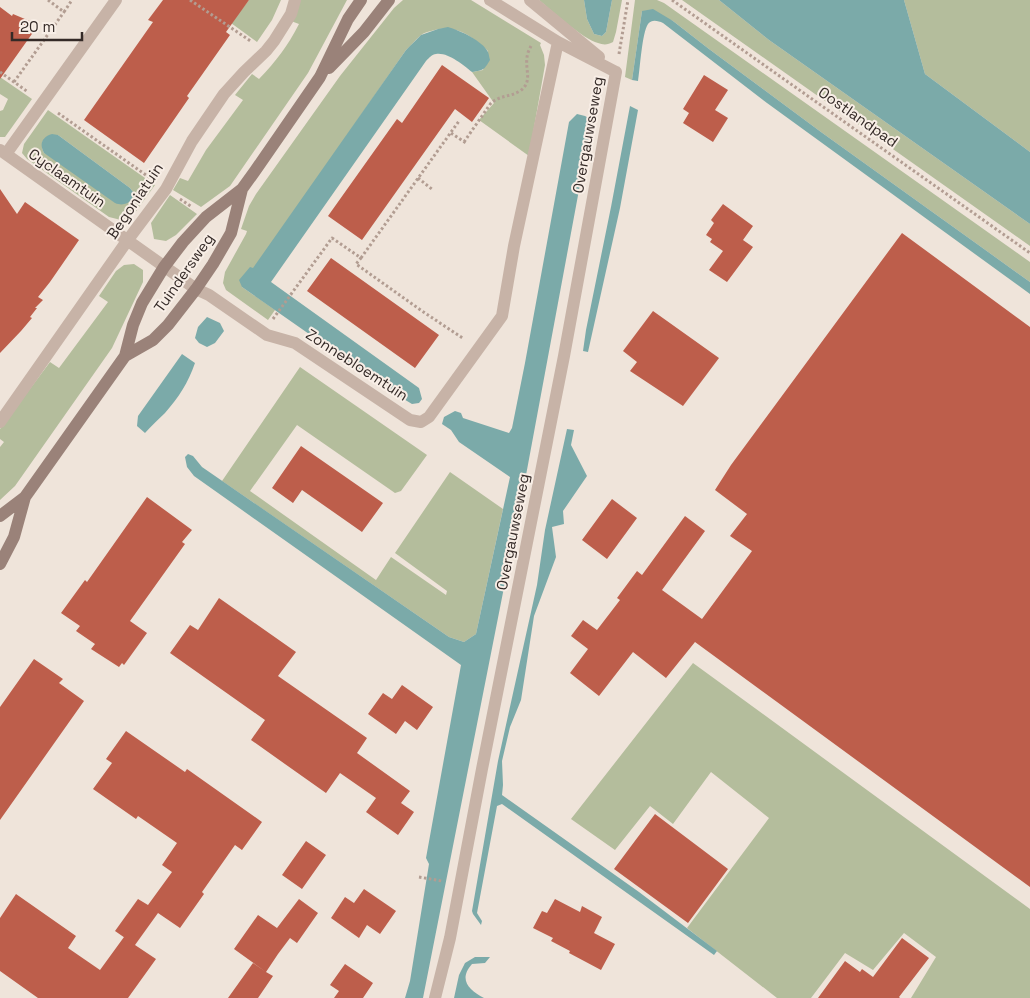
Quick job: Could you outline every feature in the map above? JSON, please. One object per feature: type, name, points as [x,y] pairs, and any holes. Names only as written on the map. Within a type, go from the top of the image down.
[{"type":"main road","name":"Tuindersweg","points":[[0,516],[24,497],[125,356],[133,325],[142,303],[164,267],[183,242],[206,217],[242,190],[320,77],[348,19],[361,0]]},
{"type":"main road","name":"Tuindersweg","points":[[320,77],[364,32],[389,0]]},
{"type":"main road","name":"Tuindersweg","points":[[125,356],[153,340],[168,325],[196,289],[231,233],[242,190]]},
{"type":"main road","name":"Tuindersweg","points":[[0,564],[14,537],[24,497]]},
{"type":"street","points":[[3,152],[43,102],[116,0]]},
{"type":"street","name":"Begoniatuin","points":[[0,422],[127,241],[166,189],[192,141],[224,94],[266,51],[291,14],[295,0]]},
{"type":"street","name":"Overgauwseweg","points":[[490,0],[558,42],[616,72]]},
{"type":"street","name":"Overgauwseweg","points":[[530,0],[616,72]]},
{"type":"street","name":"Zonnebloemtuin","points":[[164,267],[267,335],[295,343],[410,420],[421,422],[429,418],[502,316],[514,246],[558,42]]},
{"type":"street","name":"Overgauwseweg","points":[[435,998],[454,920],[564,356],[616,72]]},
{"type":"street","name":"Cyclaamtuin","points":[[3,152],[164,267]]},
{"type":"path","points":[[48,0],[64,12]]},
{"type":"path","points":[[14,82],[72,0]]},
{"type":"path","points":[[190,0],[266,51]]},
{"type":"path","name":"Overgauwseweg","points":[[616,72],[628,0]]},
{"type":"path","name":"Oostlandpad","points":[[672,0],[1030,254]]},
{"type":"path","points":[[451,132],[465,143],[491,103],[497,98],[520,91],[527,84],[529,79],[527,57],[539,30]]},
{"type":"path","points":[[0,72],[43,102]]},
{"type":"path","points":[[459,122],[356,264],[479,349]]},
{"type":"path","points":[[418,178],[433,190]]},
{"type":"path","points":[[269,325],[332,238],[360,258]]},
{"type":"path","points":[[419,877],[450,882]]},
{"type":"green space","points":[[249,0],[281,0],[272,20],[257,42],[231,23]]},
{"type":"green space","points":[[297,0],[347,0],[308,73],[230,186],[201,207],[173,190],[180,178],[188,181],[206,150],[243,100],[235,95],[252,74],[259,79],[286,46],[299,24],[291,21]]},
{"type":"green space","points":[[403,0],[471,0],[541,43],[545,65],[529,156],[479,120],[494,103],[472,72],[483,70],[488,51],[469,36],[455,30],[447,28],[422,34],[406,50],[242,287],[275,310],[268,320],[226,290],[223,283],[225,272],[246,234],[247,231],[241,229],[249,206],[340,76],[394,8]]},
{"type":"green space","points":[[539,0],[584,0],[587,19],[594,34],[602,36],[606,32],[612,0],[622,0],[613,42],[600,44],[584,36]]},
{"type":"green space","points":[[635,0],[657,0],[664,3],[1030,262],[1030,282],[821,132],[673,21],[642,11],[632,80],[625,77]]},
{"type":"green space","points":[[682,0],[719,0],[769,40],[1030,224],[1030,246]]},
{"type":"green space","points":[[904,0],[1030,0],[1030,152],[925,74]]},
{"type":"green space","points":[[0,77],[32,99],[5,137],[0,137],[0,111],[3,110],[8,99],[0,94]]},
{"type":"green space","points":[[48,110],[155,185],[134,214],[121,220],[109,217],[27,159],[22,153],[24,144]],"holes":[[[58,135],[133,192],[44,153],[42,142]]]},
{"type":"green space","points":[[170,195],[197,214],[176,235],[166,241],[154,239],[151,223]]},
{"type":"green space","points":[[134,264],[143,270],[143,282],[112,348],[15,486],[0,500],[0,447],[4,442],[0,439],[0,429],[50,362],[59,368],[108,302],[99,296],[116,271],[124,265]]},
{"type":"green space","points":[[300,367],[427,455],[401,491],[395,493],[297,425],[250,491],[376,580],[391,557],[446,595],[447,591],[395,553],[450,472],[503,509],[476,634],[464,642],[449,637],[222,481]]},
{"type":"green space","points":[[693,663],[1030,909],[1030,998],[911,998],[936,957],[904,933],[873,970],[845,953],[811,998],[777,998],[687,928],[769,818],[711,772],[673,824],[650,806],[615,850],[571,819]]},
{"type":"water","points":[[584,0],[612,0],[606,32],[602,36],[594,34],[587,19]]},
{"type":"water","points":[[719,0],[904,0],[925,74],[1030,152],[1030,224],[769,40]]},
{"type":"water","points":[[653,9],[673,21],[821,132],[1030,282],[1030,294],[767,103],[663,23],[653,21],[648,24],[643,43],[638,81],[632,80],[642,11]]},
{"type":"water","points":[[448,27],[470,36],[485,48],[490,60],[486,66],[481,70],[472,72],[445,55],[435,54],[429,57],[271,282],[419,388],[422,399],[419,403],[412,404],[242,287],[239,280],[250,267],[253,268],[406,50],[421,35]]},
{"type":"water","points":[[630,106],[638,110],[620,208],[588,352],[583,351],[586,330]]},
{"type":"water","points":[[577,114],[592,120],[524,486],[423,998],[405,998],[410,981],[429,864],[426,858],[461,665],[194,476],[187,467],[185,457],[188,454],[193,456],[202,467],[449,637],[464,642],[476,634],[510,477],[459,442],[451,430],[442,424],[444,417],[455,411],[461,413],[463,418],[509,433],[512,428],[569,122]]},
{"type":"water","points":[[52,134],[58,135],[130,188],[133,192],[132,200],[124,204],[115,203],[44,153],[42,141]]},
{"type":"water","points":[[207,317],[220,323],[224,331],[215,343],[207,347],[199,343],[195,338],[198,327]]},
{"type":"water","points":[[182,354],[195,363],[183,390],[165,413],[145,433],[137,426],[138,416]]},
{"type":"water","points":[[567,429],[574,430],[571,445],[587,476],[563,511],[564,524],[552,527],[556,557],[534,616],[521,700],[510,727],[502,761],[502,795],[639,892],[717,951],[714,955],[502,804],[497,806],[477,913],[482,921],[481,925],[472,911],[498,761],[537,585],[545,530]]},
{"type":"water","points":[[475,957],[490,957],[485,963],[472,964],[466,975],[467,984],[470,988],[484,998],[454,998],[459,975],[465,963]]},
{"type":"building","points":[[163,0],[249,0],[226,32],[230,35],[187,96],[189,98],[144,163],[84,120],[153,22],[148,20]]},
{"type":"building","points":[[0,7],[12,16],[13,14],[32,22],[28,27],[34,31],[0,79]]},
{"type":"building","points":[[442,65],[489,98],[472,122],[455,109],[362,240],[328,216],[397,119],[402,123]]},
{"type":"building","points":[[704,75],[728,90],[715,110],[728,118],[713,142],[683,123],[689,113],[683,109]]},
{"type":"building","points":[[0,189],[17,214],[25,202],[79,240],[38,297],[43,300],[35,308],[37,308],[30,317],[32,318],[0,353]]},
{"type":"building","points":[[723,204],[753,226],[743,240],[753,247],[727,282],[709,270],[723,251],[710,242],[712,239],[706,235],[714,223],[711,220]]},
{"type":"building","points":[[902,233],[1030,327],[1030,887],[695,642],[666,678],[633,652],[599,696],[570,673],[588,649],[571,636],[583,620],[597,630],[620,600],[617,598],[637,571],[642,575],[685,516],[705,531],[662,590],[702,619],[752,551],[730,536],[747,514],[715,490],[731,465]]},
{"type":"building","points":[[331,258],[439,335],[415,368],[307,291]]},
{"type":"building","points":[[653,311],[719,358],[683,406],[630,371],[637,362],[623,351]]},
{"type":"building","points":[[301,446],[383,503],[362,532],[302,490],[293,503],[272,488]]},
{"type":"building","points":[[147,497],[192,530],[182,542],[185,544],[130,621],[147,633],[124,665],[122,663],[119,667],[91,649],[95,644],[76,631],[80,626],[61,613],[85,580],[87,582]]},
{"type":"building","points":[[612,499],[637,518],[607,559],[582,540]]},
{"type":"building","points":[[219,598],[296,652],[278,676],[367,738],[357,753],[410,791],[401,803],[414,812],[398,835],[366,812],[376,798],[340,773],[326,793],[251,740],[265,720],[170,653],[190,625],[198,630]]},
{"type":"building","points":[[34,659],[63,679],[59,683],[84,701],[0,820],[0,707]]},
{"type":"building","points":[[402,685],[433,707],[417,730],[405,721],[396,734],[368,714],[383,693],[392,699]]},
{"type":"building","points":[[126,731],[185,772],[187,769],[262,822],[242,850],[235,845],[202,892],[204,894],[180,928],[158,913],[135,945],[156,959],[128,998],[38,998],[0,971],[0,918],[16,894],[76,936],[68,948],[100,970],[124,937],[115,931],[138,899],[148,905],[172,872],[162,865],[177,843],[138,816],[136,819],[93,789],[112,763],[106,759]]},
{"type":"building","points":[[655,814],[728,869],[688,923],[614,869]]},
{"type":"building","points":[[306,841],[326,855],[302,889],[282,875]]},
{"type":"building","points":[[364,889],[396,911],[380,934],[367,925],[359,938],[331,918],[345,897],[354,903]]},
{"type":"building","points":[[299,899],[318,913],[297,943],[290,938],[266,972],[234,949],[258,915],[277,928]]},
{"type":"building","points":[[555,899],[580,912],[582,906],[602,917],[594,933],[615,944],[601,970],[569,953],[570,951],[551,941],[553,938],[533,928],[542,911],[547,913]]},
{"type":"building","points":[[902,938],[929,958],[900,998],[818,998],[845,961],[860,972],[862,969],[873,977]]},
{"type":"building","points":[[253,963],[273,976],[258,998],[228,998]]},
{"type":"building","points":[[345,964],[373,983],[363,998],[334,998],[339,991],[330,985]]}]
